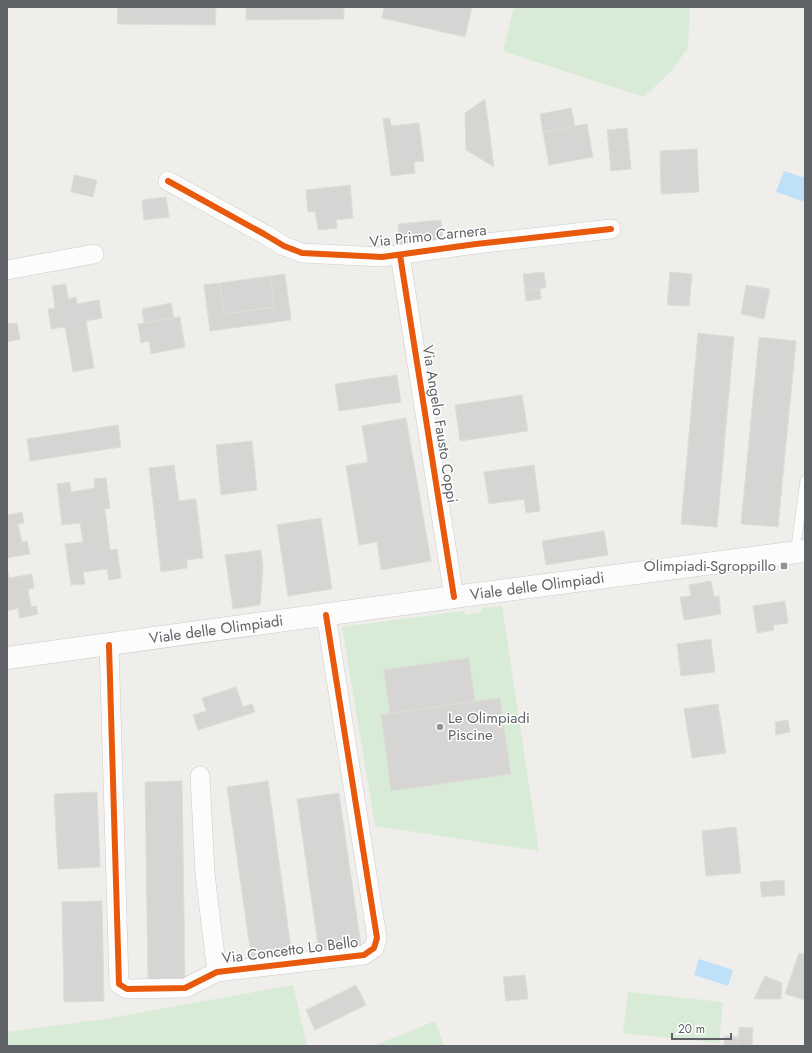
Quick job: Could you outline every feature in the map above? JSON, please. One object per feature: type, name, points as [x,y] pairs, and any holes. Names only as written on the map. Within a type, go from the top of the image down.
[{"type":"street","name":"Via Primo Carnera","points":[[168,181],[284,246],[302,253],[382,257],[476,244],[612,229]]},
{"type":"street","points":[[7,270],[94,254]]},
{"type":"street","name":"Via Angelo Fausto Coppi","points":[[400,255],[454,597]]},
{"type":"street","name":"Viale delle Olimpiadi","points":[[7,658],[454,597],[800,552]]},
{"type":"street","name":"Via Concetto Lo Bello","points":[[109,645],[119,984],[127,989],[185,988],[216,972],[364,955],[374,948],[377,938],[326,615]]},
{"type":"street","points":[[200,776],[205,874],[216,972]]},
{"type":"lane","points":[[800,552],[805,480]]},
{"type":"green space","points":[[514,7],[690,7],[688,48],[672,70],[644,97],[503,51]]},
{"type":"green space","name":"Le Olimpiadi Piscine","points":[[502,606],[539,851],[375,826],[342,627],[464,611],[466,615],[480,613],[482,608]]},
{"type":"green space","points":[[293,985],[307,1046],[7,1046],[7,1032],[105,1019]]},
{"type":"green space","points":[[628,992],[723,1002],[719,1043],[623,1033]]},
{"type":"green space","points":[[435,1021],[444,1046],[373,1046]]},
{"type":"water","points":[[784,171],[805,178],[805,202],[776,192]]},
{"type":"water","points":[[699,959],[733,970],[728,986],[694,975]]},
{"type":"building","points":[[118,7],[216,7],[215,25],[117,24]]},
{"type":"building","points":[[246,7],[344,7],[344,19],[246,20]]},
{"type":"building","points":[[384,7],[472,7],[465,37],[382,18]]},
{"type":"building","points":[[485,99],[494,167],[466,150],[465,113]]},
{"type":"building","points":[[571,108],[575,126],[543,132],[540,114]]},
{"type":"building","points":[[390,118],[391,126],[419,123],[424,161],[414,162],[415,173],[391,176],[383,119]]},
{"type":"building","points":[[587,124],[593,157],[549,165],[543,132]]},
{"type":"building","points":[[627,128],[631,169],[611,171],[607,130]]},
{"type":"building","points":[[697,149],[699,192],[661,194],[660,151]]},
{"type":"building","points":[[74,175],[97,180],[93,197],[71,192]]},
{"type":"building","points":[[350,185],[353,218],[336,220],[337,228],[318,230],[315,211],[308,212],[306,190]]},
{"type":"building","points":[[166,197],[169,217],[144,220],[142,200]]},
{"type":"building","points":[[441,220],[443,242],[400,246],[398,224]]},
{"type":"building","points":[[544,272],[546,288],[525,291],[523,274]]},
{"type":"building","points":[[670,272],[692,274],[689,306],[667,305]]},
{"type":"building","points":[[285,274],[291,320],[210,331],[204,285],[220,283],[224,314],[274,307],[270,276]]},
{"type":"building","points":[[270,276],[274,307],[224,314],[220,283]]},
{"type":"building","points":[[66,284],[68,299],[76,297],[77,304],[99,300],[102,318],[86,321],[94,368],[73,372],[65,327],[51,329],[48,309],[55,308],[52,286]]},
{"type":"building","points":[[746,285],[770,289],[764,319],[741,314]]},
{"type":"building","points":[[540,289],[541,299],[526,301],[525,291]]},
{"type":"building","points":[[171,303],[174,318],[144,323],[142,309]]},
{"type":"building","points":[[180,317],[185,347],[151,354],[149,341],[141,343],[138,324]]},
{"type":"building","points":[[17,323],[20,339],[7,342],[7,324]]},
{"type":"building","points":[[698,333],[734,337],[717,527],[681,524]]},
{"type":"building","points":[[759,337],[796,341],[778,527],[741,524]]},
{"type":"building","points":[[397,375],[401,402],[339,411],[335,384]]},
{"type":"building","points":[[522,395],[528,431],[460,441],[455,405]]},
{"type":"building","points":[[406,418],[431,561],[381,570],[377,542],[359,545],[346,466],[368,462],[362,426]]},
{"type":"building","points":[[118,425],[121,447],[30,461],[27,439]]},
{"type":"building","points":[[252,441],[257,490],[221,495],[216,445]]},
{"type":"building","points":[[174,465],[179,501],[196,499],[203,558],[187,560],[187,568],[161,572],[149,468]]},
{"type":"building","points":[[534,465],[540,511],[526,513],[524,499],[489,504],[484,472]]},
{"type":"building","points":[[106,478],[110,508],[105,509],[110,550],[117,549],[121,578],[109,580],[107,569],[83,572],[85,584],[71,585],[65,544],[83,542],[80,523],[62,525],[57,484],[70,482],[71,492],[95,488],[94,479]]},
{"type":"building","points":[[22,512],[24,523],[18,524],[22,542],[27,541],[30,554],[7,558],[7,515]]},
{"type":"building","points":[[321,518],[332,589],[288,596],[277,525]]},
{"type":"building","points":[[604,531],[608,555],[546,565],[542,541]]},
{"type":"building","points":[[261,550],[263,567],[260,605],[233,609],[225,555]]},
{"type":"building","points":[[7,568],[9,578],[32,574],[34,588],[28,589],[31,607],[36,606],[38,614],[20,618],[18,608],[7,611]]},
{"type":"building","points":[[711,581],[714,597],[719,596],[721,614],[684,620],[680,597],[691,596],[689,585]]},
{"type":"building","points":[[785,601],[788,623],[773,625],[774,630],[757,633],[753,606]]},
{"type":"building","points":[[711,639],[715,672],[681,676],[677,644]]},
{"type":"building","points":[[469,658],[475,702],[390,714],[384,670]]},
{"type":"building","points":[[236,687],[243,707],[252,704],[255,712],[198,730],[193,715],[206,711],[202,698]]},
{"type":"building","points":[[500,698],[511,774],[391,791],[381,715]]},
{"type":"building","points":[[718,704],[726,753],[692,758],[684,709]]},
{"type":"building","points":[[788,720],[790,732],[776,735],[775,722]]},
{"type":"building","points":[[182,781],[185,981],[148,981],[145,782]]},
{"type":"building","points":[[268,781],[292,956],[252,962],[227,787]]},
{"type":"building","points":[[97,792],[100,867],[58,869],[54,794]]},
{"type":"building","points":[[339,793],[361,946],[319,952],[297,799]]},
{"type":"building","points":[[736,827],[741,873],[706,876],[702,831]]},
{"type":"building","points":[[784,880],[785,895],[762,897],[760,882]]},
{"type":"building","points":[[102,901],[104,1001],[64,1002],[62,902]]},
{"type":"building","points":[[799,953],[805,954],[805,1000],[785,994]]},
{"type":"building","points":[[525,975],[528,999],[506,1001],[503,977]]},
{"type":"building","points":[[765,976],[782,983],[781,999],[754,999]]},
{"type":"building","points":[[356,985],[366,1005],[315,1030],[306,1010]]},
{"type":"building","points":[[739,1027],[753,1028],[752,1046],[738,1046]]},
{"type":"building","points":[[725,1036],[738,1037],[738,1046],[724,1046]]},
{"type":"cycle path","points":[[168,181],[284,246],[302,253],[382,257],[476,244],[611,229]]},
{"type":"cycle path","points":[[400,255],[454,597]]},
{"type":"cycle path","points":[[109,645],[119,984],[127,989],[185,988],[217,972],[364,955],[374,948],[377,938],[326,615]]},
{"type":"place","name":"Olimpiadi-Sgroppillo","points":[[784,566]]},
{"type":"place","name":"Le Olimpiadi Piscine","points":[[440,727]]}]
